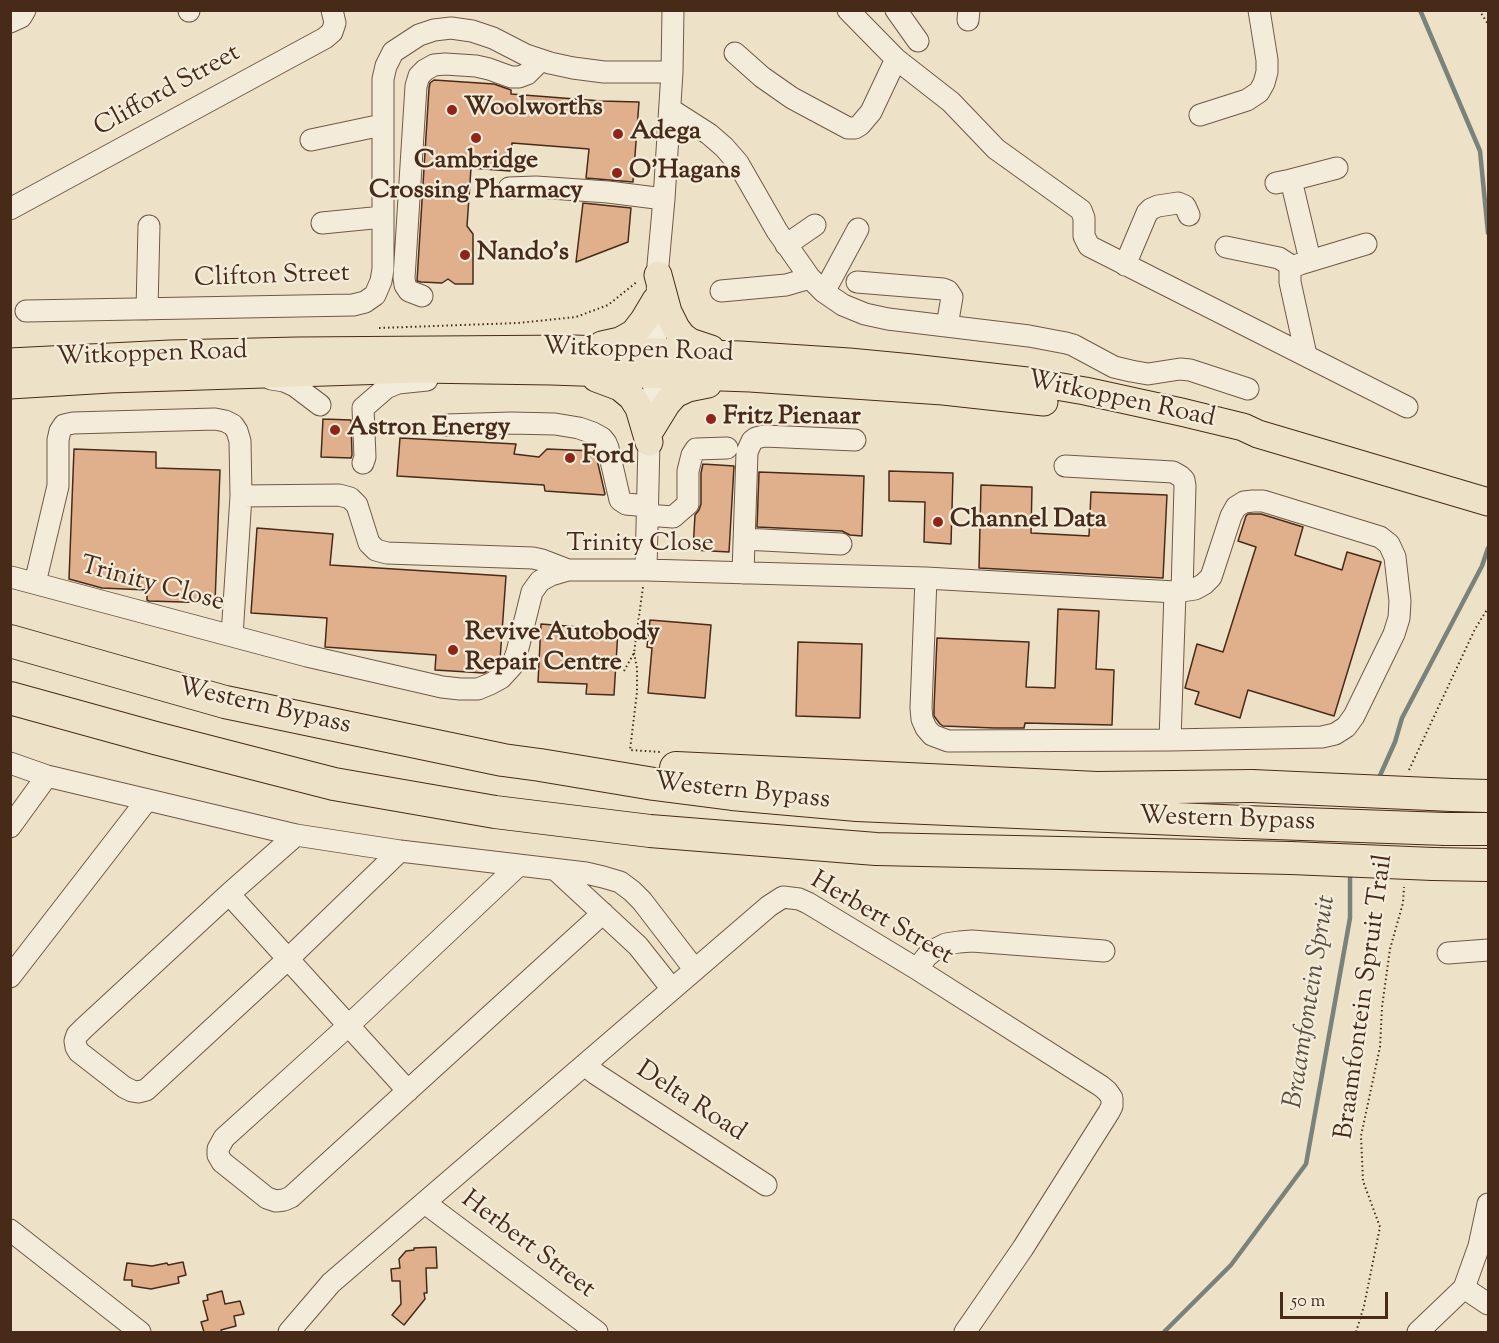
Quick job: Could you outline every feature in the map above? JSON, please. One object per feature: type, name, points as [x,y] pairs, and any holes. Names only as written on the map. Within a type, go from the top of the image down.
[{"type":"highway","name":"Western Bypass","points":[[10,641],[225,702],[503,760],[721,793],[845,804],[1245,822],[1488,829]]},
{"type":"highway","name":"Western Bypass","points":[[10,698],[334,784],[495,812],[650,831],[876,849],[1165,856],[1423,874],[1488,865]]},
{"type":"highway","points":[[540,765],[648,767],[1097,788],[1252,786],[1488,796]]},
{"type":"highway","points":[[1423,874],[1488,879]]},
{"type":"main road","points":[[574,349],[615,343],[630,336],[644,320],[657,280]]},
{"type":"main road","points":[[657,280],[668,312],[682,336],[745,366]]},
{"type":"main road","name":"Witkoppen Road","points":[[10,362],[170,354],[297,351],[574,349],[655,363]]},
{"type":"main road","name":"Witkoppen Road","points":[[10,385],[237,374],[418,369],[551,371],[655,363],[745,366],[849,362],[1027,381],[1085,391],[1243,427],[1258,434],[1488,502]]},
{"type":"main road","points":[[650,436],[669,400],[684,390],[745,366]]},
{"type":"main road","points":[[551,371],[602,380],[625,390],[637,405],[650,436]]},
{"type":"street","points":[[10,22],[21,16],[25,10]]},
{"type":"street","name":"Clifford Street","points":[[10,209],[325,38],[332,32],[335,23],[332,10]]},
{"type":"street","points":[[646,570],[657,280],[672,72],[673,10]]},
{"type":"street","points":[[848,10],[896,59],[951,102],[996,149],[1077,206],[1083,214],[1084,236],[1089,246],[1407,407]]},
{"type":"street","points":[[896,10],[918,41]]},
{"type":"street","points":[[1200,115],[1247,100],[1259,92],[1267,72],[1267,60],[1259,10]]},
{"type":"street","name":"Clifton Street","points":[[26,311],[353,305],[365,302],[375,295],[381,281],[382,125],[386,66],[393,52],[419,35],[451,28],[472,31],[493,38],[526,55],[573,68],[603,72],[672,72]]},
{"type":"street","points":[[735,53],[762,77],[792,98],[848,128],[860,125],[871,112],[896,59]]},
{"type":"street","points":[[422,296],[409,291],[404,278],[416,86],[420,76],[434,65],[445,64],[476,66],[511,78],[519,78],[527,74],[541,60]]},
{"type":"street","points":[[669,109],[709,134],[724,147],[738,163],[786,246],[817,285],[843,304],[864,314],[888,319],[1029,336],[1066,343],[1114,367],[1148,374],[1180,369],[1190,370],[1248,389]]},
{"type":"street","points":[[311,140],[382,125]]},
{"type":"street","points":[[1302,264],[1284,182],[1337,168]]},
{"type":"street","points":[[509,188],[536,187],[608,192],[664,199]]},
{"type":"street","points":[[1125,265],[1151,209],[1178,203],[1185,206],[1189,214]]},
{"type":"street","points":[[322,223],[382,217]]},
{"type":"street","points":[[786,246],[815,225]]},
{"type":"street","points":[[147,309],[150,226]]},
{"type":"street","points":[[817,285],[858,229]]},
{"type":"street","points":[[1306,355],[1290,282],[1290,271],[1302,264],[1366,244]]},
{"type":"street","points":[[1226,247],[1302,264]]},
{"type":"street","points":[[857,282],[948,291],[952,297],[947,326]]},
{"type":"street","points":[[721,291],[786,285],[817,285]]},
{"type":"street","points":[[363,463],[365,457],[363,408],[386,388],[411,381],[465,379],[500,371]]},
{"type":"street","points":[[237,374],[285,381],[304,391],[320,405]]},
{"type":"street","points":[[35,583],[58,486],[58,440],[64,425],[215,419],[225,421],[233,425],[240,441],[241,496],[232,636]]},
{"type":"street","points":[[445,425],[555,424],[593,433],[606,443],[620,500],[647,511],[673,517],[688,504],[688,471],[696,449],[727,448]]},
{"type":"street","points":[[743,573],[747,452],[752,441],[764,436],[855,440]]},
{"type":"street","points":[[926,578],[921,708],[926,728],[932,735],[948,741],[1170,740],[1184,480],[1173,472],[1065,466]]},
{"type":"street","points":[[241,496],[339,495],[351,498],[357,505],[369,543],[376,550],[387,553],[533,558],[568,570]]},
{"type":"street","name":"Trinity Close","points":[[11,576],[307,656],[442,687],[478,689],[501,678],[512,666],[520,644],[532,592],[540,581],[568,570],[926,578],[1178,591],[1195,589],[1211,576],[1236,507],[1244,502],[1253,501],[1263,501],[1380,537],[1389,544],[1395,557],[1400,601],[1399,618],[1394,634],[1354,716],[1346,727],[1335,734],[1322,737],[1170,740]]},
{"type":"street","points":[[744,539],[841,544]]},
{"type":"street","points":[[489,556],[540,581]]},
{"type":"street","points":[[10,763],[47,776],[296,835],[400,851],[586,873],[620,882],[642,901],[695,970]]},
{"type":"street","points":[[10,827],[47,776]]},
{"type":"street","points":[[10,977],[147,800]]},
{"type":"street","points":[[296,835],[84,1028],[75,1041],[79,1052],[124,1087],[138,1092],[146,1090],[288,959],[400,851]]},
{"type":"street","points":[[519,865],[348,1026],[224,1138],[218,1149],[222,1162],[267,1198],[276,1201],[284,1200],[298,1192],[603,913]]},
{"type":"street","points":[[557,871],[638,946],[672,989]]},
{"type":"street","points":[[230,894],[408,1091]]},
{"type":"street","name":"Herbert Street","points":[[289,1332],[331,1283],[769,906],[783,897],[808,903],[917,969],[1101,1086],[1112,1098],[1112,1106],[1023,1248],[965,1332]]},
{"type":"street","points":[[917,969],[936,949],[946,944],[959,942],[972,941],[1104,951]]},
{"type":"street","points":[[1448,953],[1488,950]]},
{"type":"street","name":"Delta Road","points":[[585,1065],[766,1185]]},
{"type":"street","name":"Herbert Street","points":[[425,1203],[597,1332]]},
{"type":"street","points":[[1419,1332],[1464,1288],[1479,1246],[1488,1204]]},
{"type":"street","points":[[10,1230],[140,1332]]},
{"type":"street","points":[[1464,1288],[1488,1304]]},
{"type":"path","points":[[1479,10],[1488,24]]},
{"type":"path","points":[[379,328],[518,323],[576,317],[608,305],[657,280]]},
{"type":"path","points":[[624,670],[634,653],[646,570]]},
{"type":"path","points":[[1409,770],[1475,629],[1488,608]]},
{"type":"path","name":"Braamfontein Spruit Trail","points":[[1356,1332],[1364,1306],[1380,1227],[1364,1181],[1361,1136],[1380,1047],[1382,1007],[1390,949],[1403,903],[1423,874]]},
{"type":"building","points":[[434,80],[494,84],[511,90],[511,94],[639,102],[633,182],[586,178],[589,149],[512,143],[510,171],[471,168],[467,226],[473,234],[473,284],[455,284],[448,279],[442,283],[417,281],[429,88],[430,83]]},
{"type":"building","points":[[583,203],[631,208],[628,242],[576,262]]},
{"type":"building","points":[[323,419],[351,420],[351,458],[321,457]]},
{"type":"building","points":[[400,438],[516,444],[514,454],[539,457],[547,449],[595,451],[605,494],[545,491],[544,485],[397,476]]},
{"type":"building","points":[[74,449],[156,452],[156,468],[220,470],[215,603],[149,601],[147,590],[102,588],[69,579]]},
{"type":"building","points":[[703,464],[734,466],[729,552],[693,550],[695,515],[701,504]]},
{"type":"building","name":"Channel Data","points":[[889,471],[953,473],[951,544],[924,542],[925,502],[889,501]]},
{"type":"building","points":[[759,472],[864,476],[862,536],[850,535],[842,531],[757,527]]},
{"type":"building","points":[[981,485],[1032,487],[1031,533],[1089,536],[1091,492],[1167,495],[1163,578],[979,568]]},
{"type":"building","points":[[1248,514],[1261,514],[1303,527],[1295,555],[1342,570],[1347,552],[1381,562],[1334,716],[1248,690],[1240,718],[1195,704],[1199,692],[1185,688],[1197,644],[1223,652],[1256,547],[1238,541]]},
{"type":"building","points":[[257,528],[333,534],[330,565],[506,576],[500,660],[484,673],[435,670],[436,655],[325,647],[327,618],[251,613]]},
{"type":"building","points":[[1058,609],[1099,611],[1096,669],[1114,670],[1112,725],[1025,723],[1024,728],[994,728],[940,724],[934,716],[937,638],[1029,642],[1026,687],[1055,688]]},
{"type":"building","points":[[650,620],[711,625],[705,698],[648,693],[652,648],[647,647]]},
{"type":"building","points":[[541,624],[618,630],[614,695],[586,694],[587,684],[538,682]]},
{"type":"building","points":[[798,642],[862,644],[860,718],[796,716]]},
{"type":"building","points":[[436,1247],[437,1268],[426,1268],[427,1293],[424,1293],[425,1299],[404,1325],[392,1315],[401,1304],[400,1281],[392,1281],[391,1269],[400,1268],[399,1259],[406,1251],[414,1250],[414,1248]]},
{"type":"building","points":[[183,1262],[186,1275],[178,1277],[179,1283],[151,1289],[132,1286],[132,1280],[124,1280],[127,1263],[152,1266]]},
{"type":"building","points":[[222,1291],[225,1304],[240,1301],[244,1314],[234,1316],[236,1326],[221,1330],[222,1332],[204,1332],[201,1322],[208,1320],[203,1301],[208,1300],[207,1295]]},
{"type":"waterway","name":"Braamfontein Spruit","points":[[1420,10],[1480,151],[1488,233]]},
{"type":"waterway","name":"Braamfontein Spruit","points":[[1378,780],[1395,742],[1402,718],[1482,566],[1488,548]]},
{"type":"waterway","name":"Braamfontein Spruit","points":[[1164,1332],[1231,1265],[1306,1164],[1350,918],[1350,873]]},
{"type":"place","name":"Woolworths","points":[[452,110]]},
{"type":"place","name":"Adega","points":[[618,134]]},
{"type":"place","name":"Cambridge Crossing Pharmacy","points":[[476,138]]},
{"type":"place","name":"O'Hagans","points":[[617,173]]},
{"type":"place","name":"Nando's","points":[[465,255]]},
{"type":"place","name":"Fritz Pienaar","points":[[711,419]]},
{"type":"place","name":"Astron Energy","points":[[335,430]]},
{"type":"place","name":"Ford","points":[[570,458]]},
{"type":"place","name":"Channel Data","points":[[938,522]]},
{"type":"place","name":"Revive Autobody Repair Centre","points":[[453,650]]}]
